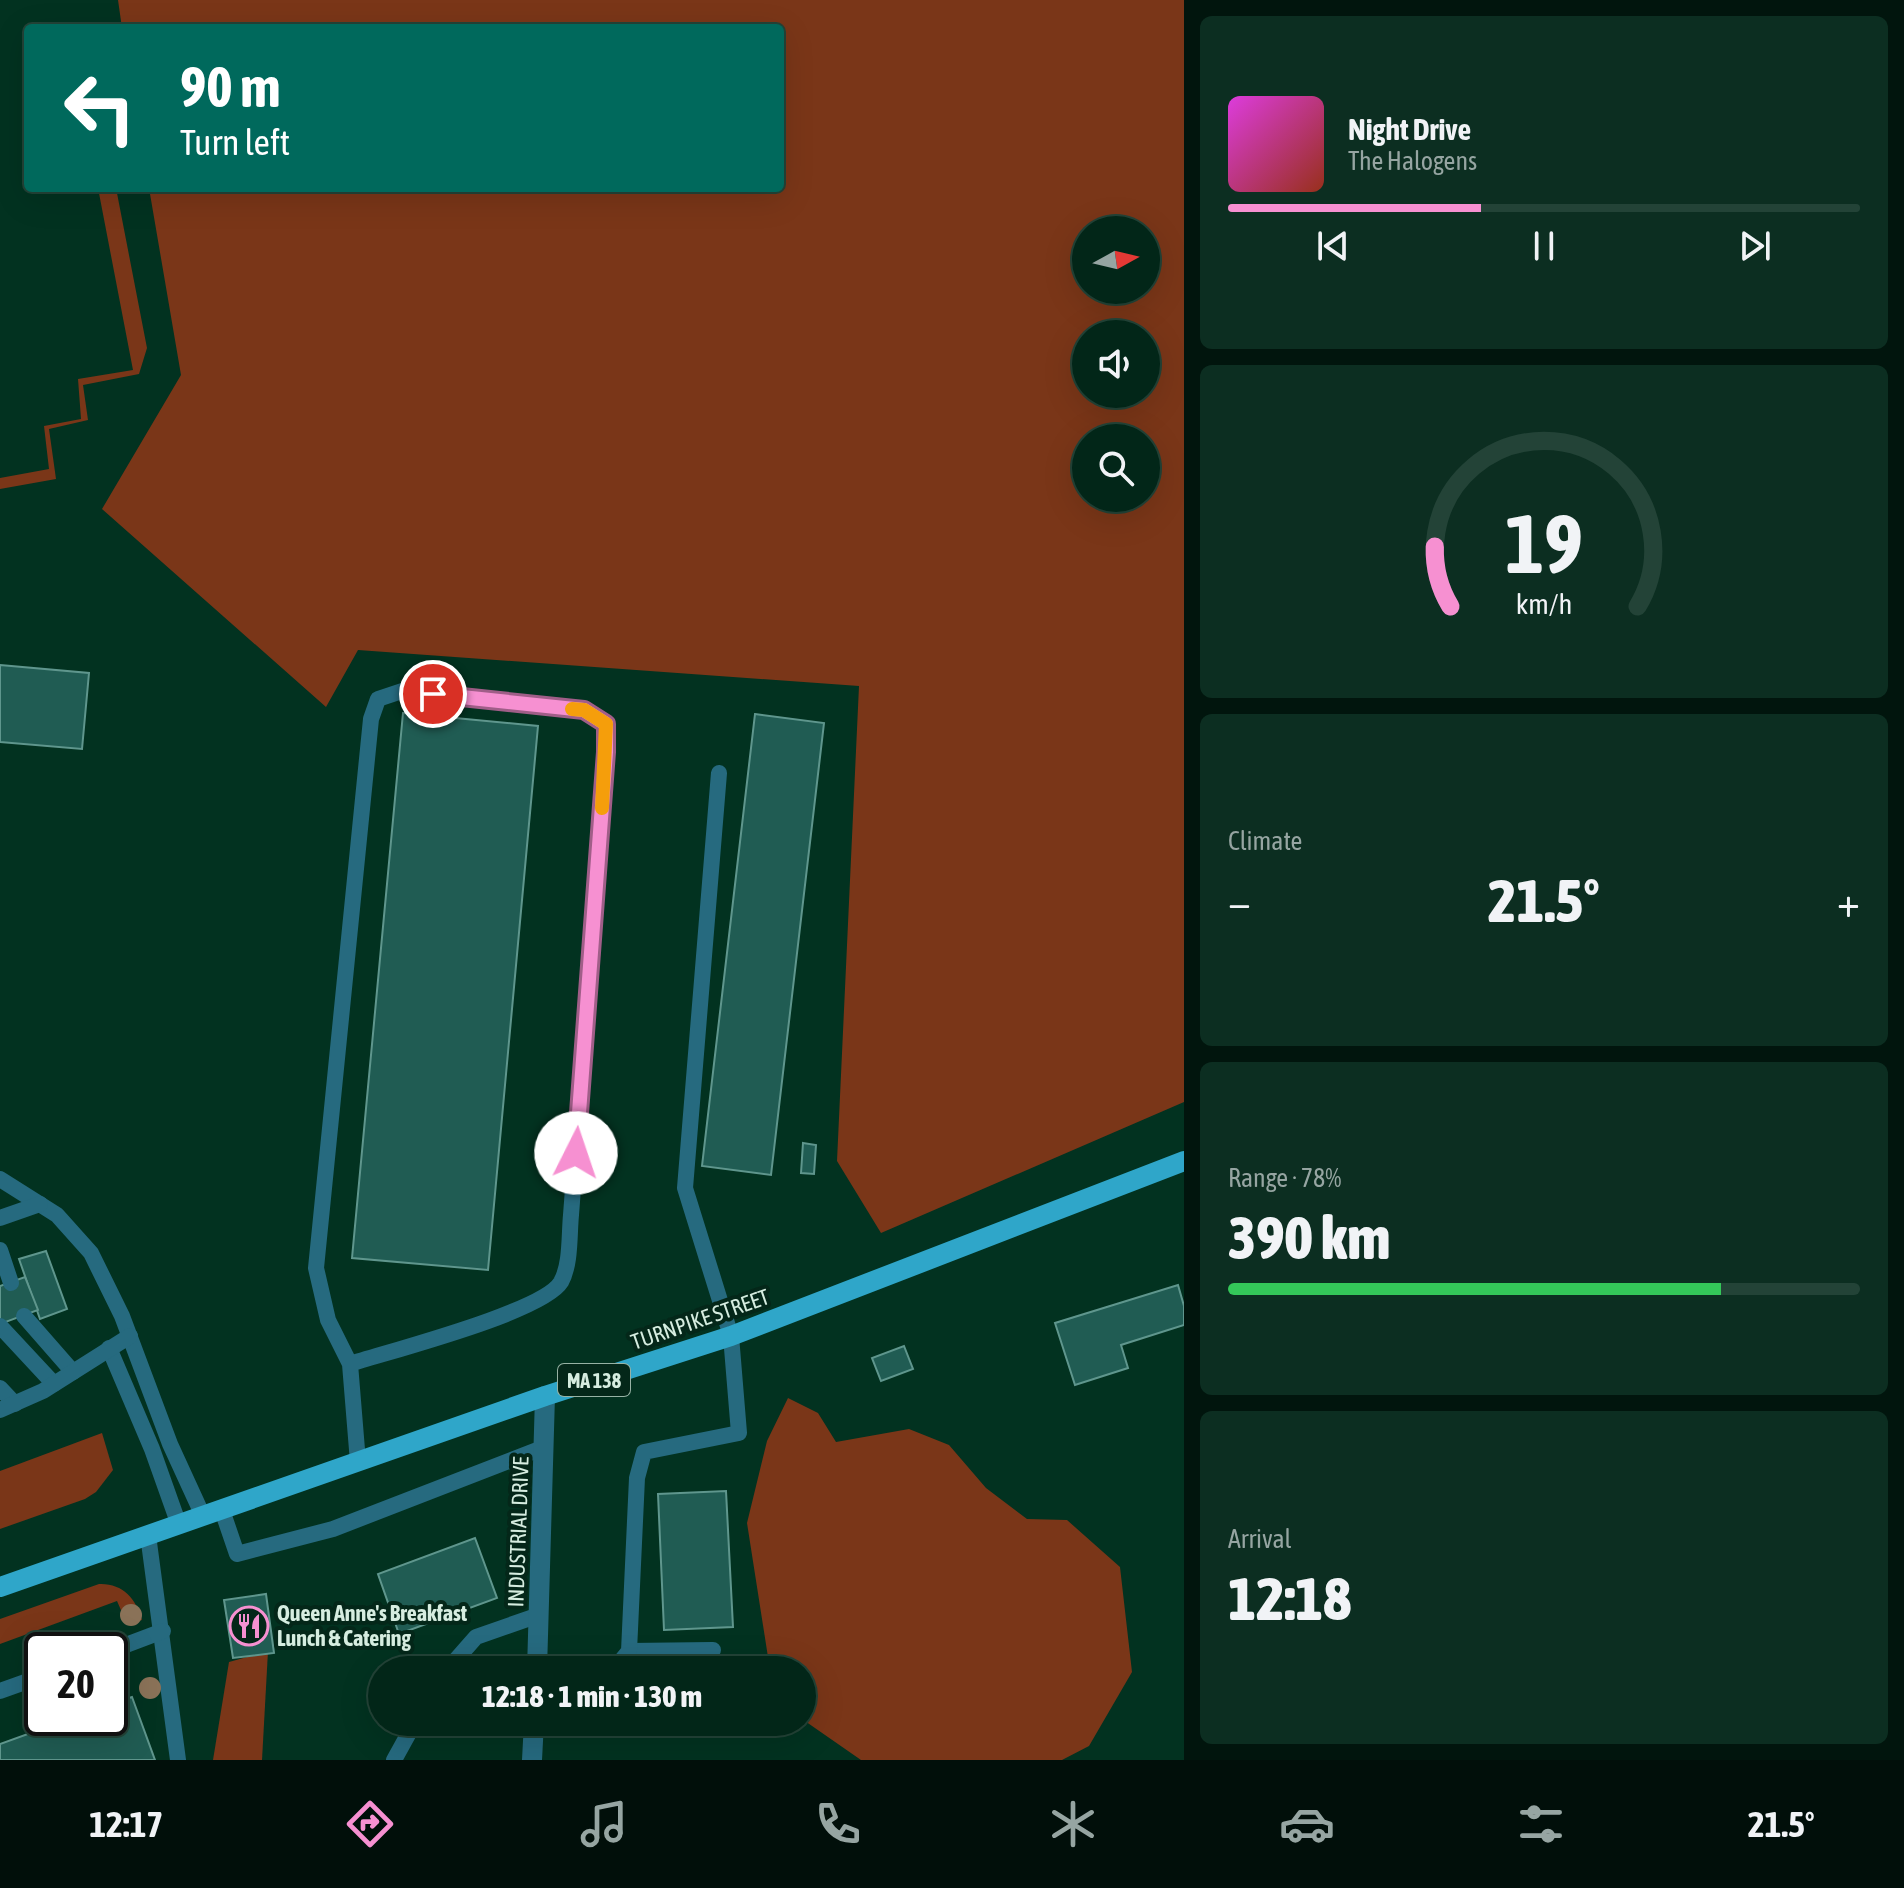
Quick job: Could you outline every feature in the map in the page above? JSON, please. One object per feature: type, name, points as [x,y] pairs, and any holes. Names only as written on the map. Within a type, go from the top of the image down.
[{"type":"main road","name":"TURNPIKE STREET","points":[[0,1587],[545,1396],[731,1336],[1184,1161]]},
{"type":"street","name":"INDUSTRIAL DRIVE","points":[[537,1656],[545,1396]]},
{"type":"street","points":[[532,1760],[533,1736]]},
{"type":"lane","points":[[350,1364],[527,1306],[560,1282],[566,1265],[571,1215],[606,752],[606,724],[584,710],[402,691],[378,699],[374,709],[316,1268],[328,1320],[350,1364],[358,1462]]},
{"type":"lane","points":[[625,1656],[629,1651],[637,1478],[644,1452],[739,1433],[731,1336],[685,1188],[719,773]]},
{"type":"lane","points":[[3,1184],[57,1215],[91,1253],[130,1336],[170,1444],[237,1554],[333,1529],[545,1447]]},
{"type":"lane","points":[[0,1218],[40,1204]]},
{"type":"lane","points":[[0,1250],[11,1283]]},
{"type":"lane","points":[[24,1316],[73,1372]]},
{"type":"lane","points":[[0,1326],[54,1384]]},
{"type":"lane","points":[[0,1388],[7,1407],[54,1384],[130,1336]]},
{"type":"lane","points":[[109,1348],[152,1449],[179,1525]]},
{"type":"lane","points":[[148,1535],[178,1760]]},
{"type":"lane","points":[[459,1656],[476,1637],[539,1615]]},
{"type":"lane","points":[[128,1644],[163,1631]]},
{"type":"lane","points":[[629,1651],[713,1650]]},
{"type":"lane","points":[[0,1691],[24,1682]]},
{"type":"lane","points":[[394,1760],[407,1736]]},
{"type":"shaded area","points":[[118,0],[1184,0],[1184,1102],[881,1233],[837,1161],[859,686],[358,650],[326,707],[102,509],[181,375],[150,192],[784,192],[784,24],[121,24]]},
{"type":"shaded area","points":[[99,192],[117,192],[147,348],[139,374],[83,385],[88,420],[49,429],[56,479],[0,489],[0,478],[49,469],[44,426],[81,419],[78,379],[133,370]]},
{"type":"shaded area","points":[[788,1398],[818,1413],[836,1442],[909,1429],[949,1445],[986,1488],[1027,1519],[1067,1520],[1120,1567],[1132,1672],[1089,1746],[1062,1760],[861,1760],[816,1729],[816,1656],[768,1656],[747,1523],[767,1441]]},
{"type":"shaded area","points":[[102,1433],[113,1470],[96,1492],[85,1499],[0,1529],[0,1471]]},
{"type":"shaded area","points":[[99,1584],[107,1584],[127,1593],[142,1620],[127,1624],[117,1601],[33,1632],[24,1632],[24,1635],[0,1644],[0,1619]]},
{"type":"shaded area","points":[[268,1651],[262,1760],[213,1760],[229,1662]]},
{"type":"building","points":[[0,665],[89,673],[82,749],[0,742]]},
{"type":"building","points":[[403,713],[538,726],[488,1270],[352,1258]]},
{"type":"building","points":[[755,714],[824,723],[771,1175],[702,1166]]},
{"type":"building","points":[[803,1143],[816,1145],[814,1174],[801,1173]]},
{"type":"building","points":[[46,1251],[67,1309],[40,1319],[19,1259]]},
{"type":"building","points":[[25,1277],[38,1310],[0,1324],[0,1286]]},
{"type":"building","points":[[1178,1285],[1184,1306],[1184,1325],[1121,1345],[1128,1368],[1075,1385],[1055,1323]]},
{"type":"building","points":[[904,1346],[913,1369],[881,1381],[872,1358]]},
{"type":"building","points":[[726,1491],[733,1627],[664,1630],[658,1494]]},
{"type":"building","points":[[475,1538],[497,1598],[399,1634],[378,1574]]},
{"type":"building","name":"Queen Anne's Breakfast Lunch & Catering","points":[[266,1594],[274,1653],[233,1658],[224,1600]]},
{"type":"building","points":[[132,1697],[155,1760],[0,1760],[0,1744],[24,1735],[128,1736],[128,1698]]},
{"type":"slow traffic","points":[[572,709],[584,710],[606,724],[602,808]]},
{"type":"place","name":"Queen Anne's Breakfast Lunch & Catering","points":[[249,1626]]},
{"type":"route","points":[[433,694],[584,710],[606,724],[576,1153]]}]
